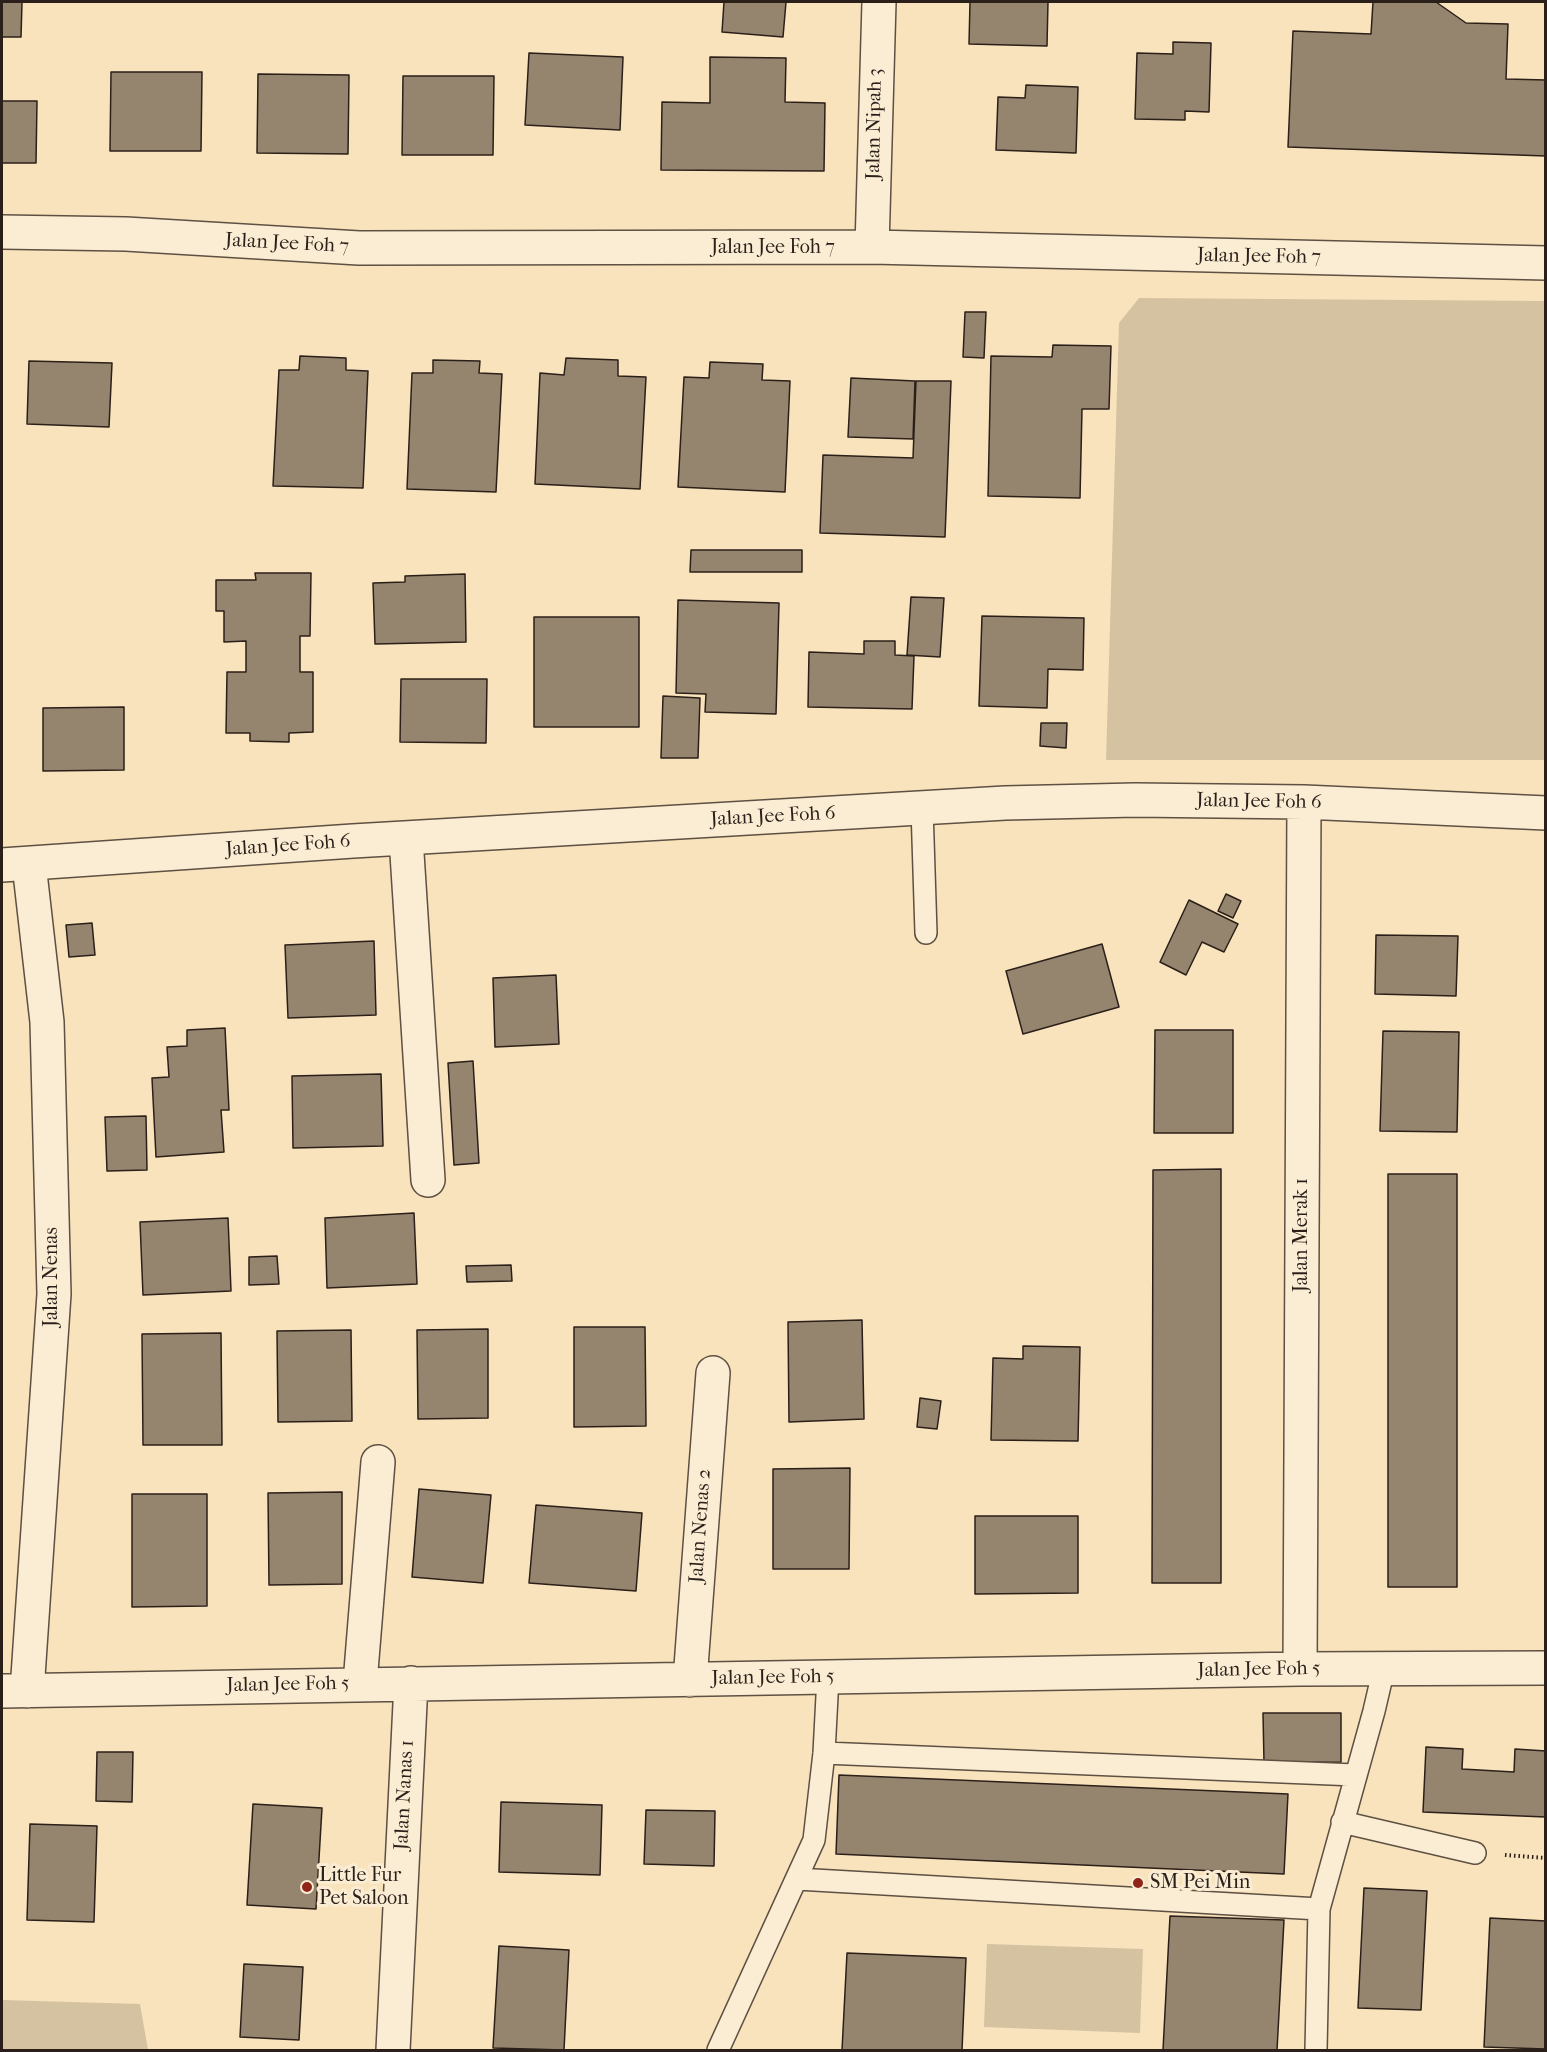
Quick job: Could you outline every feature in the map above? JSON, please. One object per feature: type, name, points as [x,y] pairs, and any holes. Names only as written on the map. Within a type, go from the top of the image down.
[{"type":"street","name":"Jalan Nipah 3","points":[[872,248],[879,2]]},
{"type":"street","name":"Jalan Jee Foh 7","points":[[2,232],[126,234],[359,248],[872,248],[1545,263]]},
{"type":"street","name":"Jalan Jee Foh 6","points":[[15,865],[406,838],[1005,803],[1135,800],[1304,802],[1545,813]]},
{"type":"street","name":"Jalan Merak 1","points":[[1300,1669],[1304,802]]},
{"type":"street","points":[[406,838],[428,1180]]},
{"type":"street","name":"Jalan Nenas","points":[[14,1691],[54,1294],[47,1022],[15,865]]},
{"type":"street","name":"Jalan Nenas 2","points":[[690,1680],[713,1372]]},
{"type":"street","points":[[360,1683],[378,1462]]},
{"type":"street","name":"Jalan Jee Foh 5","points":[[14,1691],[360,1683],[690,1680],[1300,1669],[1545,1668]]},
{"type":"street","name":"Jalan Nanas 1","points":[[393,2050],[411,1683]]},
{"type":"lane","points":[[922,808],[926,933]]},
{"type":"lane","points":[[1316,2050],[1319,1909],[1384,1668]]},
{"type":"lane","points":[[718,2050],[814,1840],[824,1753],[828,1677]]},
{"type":"lane","points":[[824,1753],[1355,1775]]},
{"type":"lane","points":[[1342,1822],[1475,1852]]},
{"type":"lane","points":[[797,1879],[1319,1909]]},
{"type":"path","points":[[1475,1852],[1545,1858]]},
{"type":"shaded area","points":[[1139,298],[1545,301],[1545,760],[1106,760],[1119,323]]},
{"type":"shaded area","points":[[987,1944],[1143,1949],[1140,2033],[984,2027]]},
{"type":"shaded area","points":[[2,2000],[140,2004],[148,2050],[2,2050]]},
{"type":"building","points":[[2,2],[22,2],[21,37],[2,37]]},
{"type":"building","points":[[724,2],[786,2],[783,37],[722,32]]},
{"type":"building","points":[[970,2],[1048,2],[1047,46],[969,44]]},
{"type":"building","points":[[1373,2],[1436,2],[1466,23],[1508,24],[1506,79],[1546,80],[1546,156],[1288,147],[1293,31],[1371,34]]},
{"type":"building","points":[[1173,42],[1211,43],[1209,112],[1185,111],[1185,120],[1135,119],[1137,53],[1173,54]]},
{"type":"building","points":[[529,53],[623,57],[620,130],[525,125]]},
{"type":"building","points":[[710,57],[786,58],[785,102],[825,103],[824,171],[661,170],[662,102],[710,103]]},
{"type":"building","points":[[111,72],[202,72],[201,151],[110,151]]},
{"type":"building","points":[[258,74],[349,75],[348,154],[257,153]]},
{"type":"building","points":[[403,76],[494,76],[493,155],[402,155]]},
{"type":"building","points":[[1026,85],[1078,87],[1076,153],[996,150],[998,97],[1025,98]]},
{"type":"building","points":[[2,101],[37,101],[36,163],[2,163]]},
{"type":"building","points":[[965,312],[986,312],[984,358],[963,357]]},
{"type":"building","points":[[1053,345],[1111,346],[1109,409],[1082,409],[1080,498],[988,496],[991,356],[1052,357]]},
{"type":"building","points":[[300,356],[346,358],[346,370],[368,371],[363,488],[273,486],[279,370],[299,370]]},
{"type":"building","points":[[566,358],[618,360],[618,376],[646,377],[640,489],[535,484],[540,373],[564,375]]},
{"type":"building","points":[[433,360],[480,361],[479,373],[502,374],[496,492],[407,489],[412,373],[433,373]]},
{"type":"building","points":[[29,361],[112,363],[109,427],[27,424]]},
{"type":"building","points":[[710,362],[763,364],[762,380],[790,381],[785,492],[678,487],[684,377],[709,378]]},
{"type":"building","points":[[851,378],[915,381],[913,439],[848,437]]},
{"type":"building","points":[[916,381],[951,381],[945,537],[820,533],[823,455],[913,458]]},
{"type":"building","points":[[691,550],[802,550],[802,572],[690,572]]},
{"type":"building","points":[[255,573],[311,573],[310,636],[300,636],[300,672],[313,672],[313,732],[289,733],[289,742],[250,741],[250,733],[226,733],[227,672],[246,672],[246,641],[224,642],[224,611],[216,611],[216,580],[256,580]]},
{"type":"building","points":[[465,574],[466,642],[375,644],[373,583],[405,582],[405,576]]},
{"type":"building","points":[[911,597],[944,598],[940,657],[907,655]]},
{"type":"building","points":[[678,600],[779,603],[776,714],[705,712],[706,694],[676,693]]},
{"type":"building","points":[[982,616],[1084,618],[1083,670],[1048,669],[1047,708],[979,706]]},
{"type":"building","points":[[534,617],[639,617],[639,727],[534,727]]},
{"type":"building","points":[[864,641],[895,641],[895,655],[914,656],[912,709],[808,707],[809,652],[864,654]]},
{"type":"building","points":[[401,679],[487,679],[486,743],[400,742]]},
{"type":"building","points":[[663,696],[700,698],[698,758],[661,758]]},
{"type":"building","points":[[124,707],[124,770],[43,771],[43,708]]},
{"type":"building","points":[[1041,723],[1067,723],[1066,748],[1040,746]]},
{"type":"building","points":[[1226,894],[1241,901],[1233,918],[1218,911]]},
{"type":"building","points":[[1189,900],[1238,924],[1224,952],[1202,942],[1186,975],[1160,962]]},
{"type":"building","points":[[92,923],[95,955],[69,957],[66,925]]},
{"type":"building","points":[[1376,935],[1458,936],[1456,996],[1375,994]]},
{"type":"building","points":[[374,941],[376,1015],[288,1018],[285,945]]},
{"type":"building","points":[[1102,944],[1119,1007],[1023,1034],[1006,971]]},
{"type":"building","points":[[556,975],[559,1044],[495,1047],[493,978]]},
{"type":"building","points":[[225,1028],[229,1110],[221,1110],[224,1152],[156,1157],[152,1078],[169,1077],[167,1047],[187,1046],[187,1030]]},
{"type":"building","points":[[1155,1030],[1233,1030],[1233,1133],[1154,1133]]},
{"type":"building","points":[[1383,1031],[1459,1032],[1457,1132],[1380,1131]]},
{"type":"building","points":[[473,1061],[479,1163],[454,1165],[448,1063]]},
{"type":"building","points":[[381,1074],[383,1146],[293,1148],[292,1076]]},
{"type":"building","points":[[146,1116],[147,1170],[107,1171],[105,1117]]},
{"type":"building","points":[[1221,1169],[1221,1583],[1152,1583],[1153,1170]]},
{"type":"building","points":[[1388,1174],[1457,1174],[1457,1587],[1388,1587]]},
{"type":"building","points":[[414,1213],[417,1284],[327,1288],[325,1218]]},
{"type":"building","points":[[228,1218],[231,1291],[143,1295],[140,1222]]},
{"type":"building","points":[[277,1256],[279,1284],[249,1285],[249,1257]]},
{"type":"building","points":[[511,1265],[512,1281],[467,1282],[466,1266]]},
{"type":"building","points":[[862,1320],[864,1419],[789,1422],[788,1322]]},
{"type":"building","points":[[574,1327],[645,1327],[646,1426],[574,1427]]},
{"type":"building","points":[[488,1329],[488,1418],[418,1419],[417,1330]]},
{"type":"building","points":[[351,1330],[352,1421],[278,1422],[277,1331]]},
{"type":"building","points":[[221,1333],[222,1445],[143,1445],[142,1334]]},
{"type":"building","points":[[1023,1346],[1080,1347],[1078,1441],[991,1440],[993,1358],[1023,1359]]},
{"type":"building","points":[[920,1398],[941,1401],[937,1429],[917,1427]]},
{"type":"building","points":[[850,1468],[849,1569],[773,1569],[773,1469]]},
{"type":"building","points":[[419,1489],[491,1495],[483,1583],[412,1577]]},
{"type":"building","points":[[342,1492],[342,1584],[269,1585],[268,1493]]},
{"type":"building","points":[[132,1494],[207,1494],[207,1606],[132,1607]]},
{"type":"building","points":[[536,1505],[642,1513],[636,1591],[529,1583]]},
{"type":"building","points":[[975,1516],[1078,1516],[1078,1593],[975,1594]]},
{"type":"building","points":[[1263,1713],[1341,1713],[1341,1762],[1264,1763]]},
{"type":"building","points":[[1426,1747],[1463,1749],[1462,1769],[1514,1772],[1515,1749],[1546,1751],[1546,1817],[1423,1812]]},
{"type":"building","points":[[97,1752],[133,1752],[132,1802],[96,1801]]},
{"type":"building","points":[[839,1775],[1288,1794],[1284,1874],[836,1854]]},
{"type":"building","points":[[501,1802],[602,1805],[600,1875],[499,1872]]},
{"type":"building","points":[[253,1804],[322,1808],[316,1909],[247,1905]]},
{"type":"building","points":[[646,1810],[715,1811],[714,1866],[644,1864]]},
{"type":"building","points":[[30,1824],[97,1826],[94,1922],[27,1920]]},
{"type":"building","points":[[1364,1888],[1427,1891],[1421,2010],[1358,2008]]},
{"type":"building","points":[[1170,1916],[1284,1920],[1277,2050],[1163,2050]]},
{"type":"building","points":[[1490,1918],[1546,1921],[1546,2049],[1484,2047]]},
{"type":"building","points":[[499,1946],[569,1950],[564,2050],[493,2048]]},
{"type":"building","points":[[847,1953],[966,1958],[962,2050],[842,2050]]},
{"type":"building","points":[[244,1964],[303,1967],[299,2040],[240,2037]]},
{"type":"place","name":"SM Pei Min","points":[[1138,1883]]},
{"type":"place","name":"Little Fur Pet Saloon","points":[[307,1887]]}]
